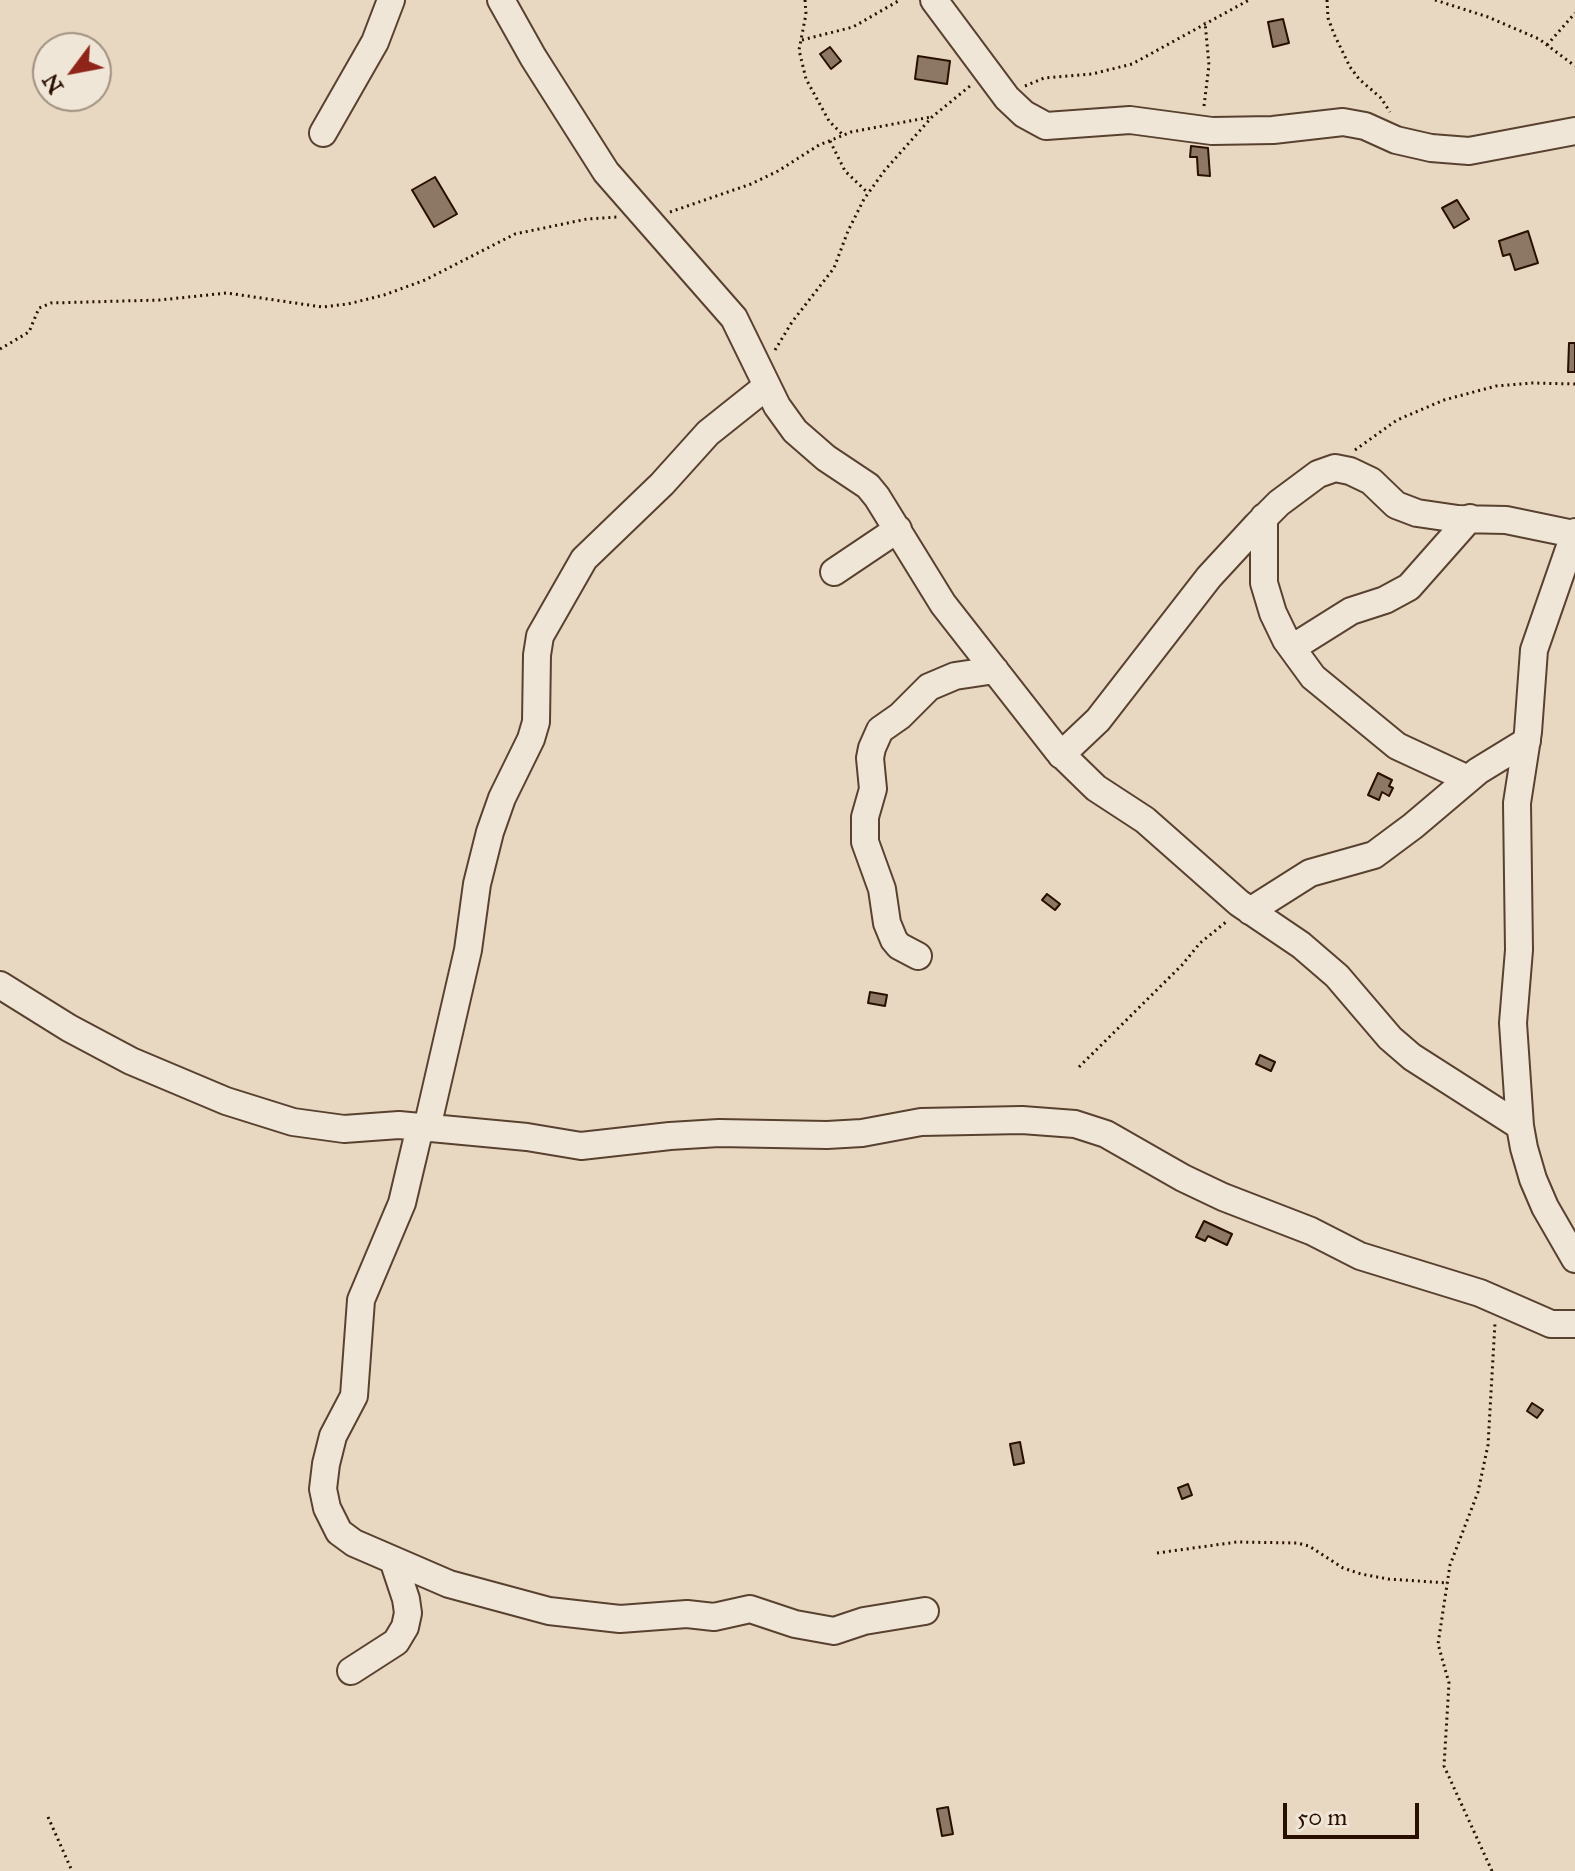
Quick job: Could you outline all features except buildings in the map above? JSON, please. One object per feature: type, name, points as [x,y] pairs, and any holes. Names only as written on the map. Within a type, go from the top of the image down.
[{"type":"street","points":[[323,133],[375,42],[391,0]]},
{"type":"street","points":[[501,0],[606,172],[734,318],[763,380],[795,431],[826,458],[868,486],[943,604],[1061,755],[1096,788],[1145,820],[1248,909],[1301,945],[1337,976],[1390,1038],[1412,1057],[1520,1126]]},
{"type":"street","points":[[934,0],[1007,98],[1024,114],[1046,126],[1130,120],[1201,130],[1273,130],[1343,122],[1365,126],[1396,140],[1431,148],[1469,151],[1575,131]]},
{"type":"street","points":[[763,380],[584,559],[540,636],[536,722],[490,832],[477,884],[468,950],[423,1128],[402,1203],[361,1300],[354,1396],[333,1436],[323,1489],[327,1508],[339,1532],[354,1543],[449,1584],[549,1611],[620,1619],[672,1615],[714,1617],[750,1609],[795,1624],[834,1631],[864,1621],[925,1611]]},
{"type":"street","points":[[1061,755],[1098,720],[1209,577],[1264,517],[1318,474],[1335,468],[1371,481],[1396,505],[1417,513],[1533,524],[1574,533],[1534,650],[1527,741],[1517,803],[1519,950],[1513,1023],[1520,1126],[1533,1179],[1575,1259]]},
{"type":"street","points":[[1264,517],[1264,583],[1273,613],[1292,648],[1313,677],[1397,746],[1468,779]]},
{"type":"street","points":[[1292,648],[1351,611],[1385,600],[1409,587],[1470,518]]},
{"type":"street","points":[[834,572],[898,529]]},
{"type":"street","points":[[918,956],[894,940],[887,923],[882,889],[865,842],[865,817],[873,789],[872,748],[880,730],[900,716],[937,681],[995,670]]},
{"type":"street","points":[[1248,909],[1310,873],[1374,855],[1496,758],[1527,741]]},
{"type":"street","points":[[0,985],[69,1028],[131,1061],[226,1101],[293,1122],[344,1129],[399,1125],[527,1137],[581,1146],[719,1133],[862,1133],[933,1121],[1022,1120],[1075,1124],[1106,1134],[1223,1197],[1311,1231],[1360,1256],[1495,1298],[1551,1324],[1575,1324]]},
{"type":"street","points":[[351,1671],[396,1642],[405,1627],[408,1613],[406,1599],[393,1560]]},
{"type":"path","points":[[805,0],[806,14],[799,50],[806,79],[829,121],[843,135]]},
{"type":"path","points":[[802,40],[853,27],[900,0]]},
{"type":"path","points":[[1007,98],[1033,81],[1044,78],[1092,74],[1132,64],[1167,47],[1239,2],[1249,0]]},
{"type":"path","points":[[1327,0],[1328,18],[1342,51],[1359,79],[1388,108],[1396,128],[1396,140]]},
{"type":"path","points":[[1435,0],[1488,17],[1547,45],[1575,66]]},
{"type":"path","points":[[1547,45],[1575,13]]},
{"type":"path","points":[[1201,130],[1209,65],[1205,22]]},
{"type":"path","points":[[763,380],[792,322],[834,268],[848,231],[868,193],[932,117],[988,72]]},
{"type":"path","points":[[0,349],[29,332],[39,308],[51,303],[160,300],[227,293],[322,307],[348,304],[425,280],[515,234],[587,219],[644,216],[751,184],[843,135],[870,127],[932,117]]},
{"type":"path","points":[[830,141],[845,171],[868,193]]},
{"type":"path","points":[[1335,468],[1388,426],[1444,400],[1496,386],[1575,384]]},
{"type":"path","points":[[1079,1067],[1182,965],[1200,943],[1248,909]]},
{"type":"path","points":[[1492,1871],[1444,1766],[1449,1683],[1438,1644],[1438,1630],[1460,1537],[1478,1492],[1488,1445],[1495,1349],[1495,1298]]},
{"type":"path","points":[[1157,1553],[1237,1542],[1297,1543],[1309,1546],[1343,1568],[1361,1574],[1448,1583]]},
{"type":"path","points":[[48,1817],[72,1871]]}]
